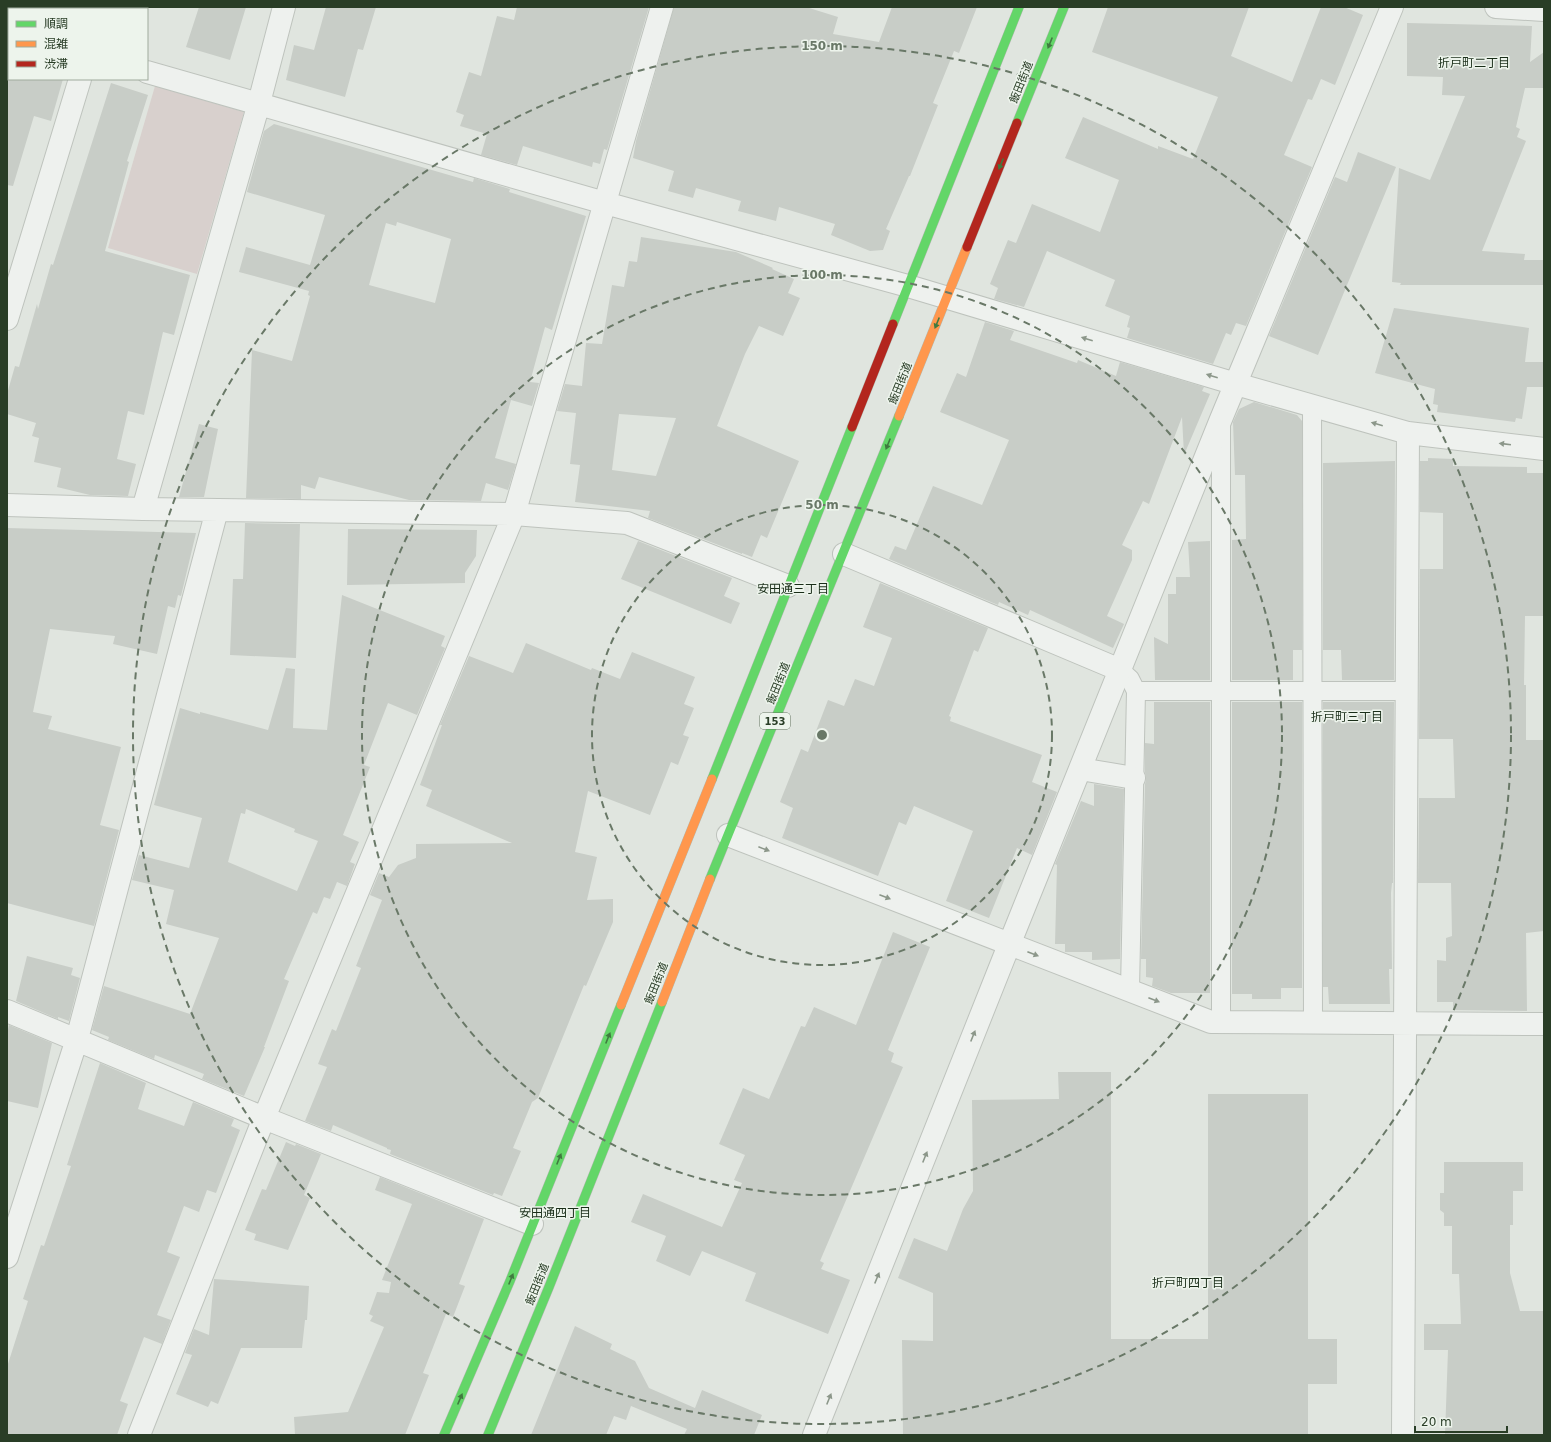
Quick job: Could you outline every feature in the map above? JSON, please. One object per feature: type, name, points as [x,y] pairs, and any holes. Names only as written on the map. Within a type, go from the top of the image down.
[{"type":"highway","points":[[444,1435],[510,1281],[641,957],[1019,7]]},
{"type":"highway","name":"飯田街道","points":[[488,1435],[549,1287],[728,835],[844,554],[1064,7]]},
{"type":"street","points":[[143,509],[259,103],[284,7]]},
{"type":"street","points":[[139,1435],[264,1118],[514,514],[662,7]]},
{"type":"street","points":[[814,1435],[1221,419],[1392,7]]},
{"type":"street","points":[[1496,7],[1544,10]]},
{"type":"street","points":[[148,72],[605,203],[948,297],[1236,384],[1408,432],[1544,449]]},
{"type":"street","points":[[7,318],[80,80]]},
{"type":"street","points":[[1404,1435],[1408,432]]},
{"type":"street","points":[[7,505],[143,509],[514,514],[628,523],[788,586]]},
{"type":"street","points":[[7,1257],[77,1039],[218,510]]},
{"type":"street","points":[[844,554],[1120,670]]},
{"type":"street","points":[[1080,769],[1134,778]]},
{"type":"street","points":[[728,835],[1211,1022],[1544,1024]]},
{"type":"street","points":[[7,1011],[264,1118],[532,1224]]},
{"type":"lane","points":[[1312,405],[1313,1022]]},
{"type":"lane","points":[[1221,419],[1221,1022]]},
{"type":"lane","points":[[1120,670],[1130,679],[1136,691],[1130,990]]},
{"type":"lane","points":[[1136,691],[1407,691]]},
{"type":"shaded area","points":[[155,86],[244,112],[197,274],[108,248]]},
{"type":"building","points":[[199,7],[246,7],[230,60],[186,47]]},
{"type":"building","points":[[326,7],[376,7],[363,50],[358,49],[345,97],[286,80],[294,45],[314,50]]},
{"type":"building","points":[[517,7],[649,7],[607,150],[604,149],[600,164],[593,162],[592,167],[523,146],[517,165],[481,155],[487,134],[460,126],[464,115],[456,112],[469,72],[481,76],[497,16],[514,20]]},
{"type":"building","points":[[674,7],[806,7],[838,17],[833,34],[879,42],[892,7],[977,7],[959,53],[954,51],[933,103],[938,105],[910,176],[886,229],[890,231],[883,250],[870,251],[831,235],[835,224],[779,207],[776,221],[738,211],[741,201],[696,188],[693,198],[668,191],[674,171],[633,158],[636,141]]},
{"type":"building","points":[[1108,7],[1249,7],[1231,56],[1292,82],[1321,7],[1344,7],[1363,15],[1335,85],[1321,79],[1312,100],[1308,99],[1284,155],[1312,167],[1246,326],[1236,323],[1231,335],[1226,333],[1213,364],[1127,338],[1130,328],[1127,327],[1130,316],[1105,306],[1115,280],[1047,251],[1024,307],[994,299],[998,288],[990,284],[1008,240],[1016,243],[1032,204],[1100,232],[1119,180],[1065,158],[1083,117],[1158,149],[1158,146],[1193,159],[1218,97],[1092,52]]},
{"type":"building","points":[[1407,23],[1532,26],[1530,62],[1544,52],[1544,88],[1525,88],[1516,127],[1520,129],[1517,137],[1526,141],[1482,251],[1525,254],[1524,260],[1544,260],[1544,285],[1400,285],[1401,283],[1392,282],[1399,168],[1430,180],[1465,96],[1442,95],[1443,77],[1407,76]]},
{"type":"building","points":[[7,79],[63,80],[51,121],[34,116],[13,186],[7,185]]},
{"type":"building","points":[[111,83],[148,95],[127,161],[129,162],[105,251],[190,275],[174,335],[163,332],[144,415],[128,411],[117,459],[136,464],[128,496],[90,495],[57,487],[61,468],[34,462],[39,438],[32,436],[36,423],[7,414],[7,394],[15,366],[19,367],[37,304],[38,309],[51,264],[53,265]]},
{"type":"building","points":[[274,124],[473,182],[474,178],[510,189],[509,192],[586,216],[552,330],[545,327],[530,382],[539,383],[532,406],[511,400],[495,458],[516,464],[508,490],[486,483],[481,501],[409,500],[319,477],[315,489],[301,485],[301,499],[246,498],[252,350],[292,361],[310,296],[308,295],[309,291],[239,272],[246,247],[310,265],[325,215],[247,192],[264,131]],"holes":[[[397,222],[451,239],[435,303],[369,285],[386,223],[396,226]]]},
{"type":"building","points":[[1358,152],[1396,167],[1318,355],[1269,336],[1335,177],[1347,182]]},
{"type":"building","points":[[641,237],[736,252],[794,279],[788,293],[800,298],[783,336],[759,326],[745,354],[717,426],[799,461],[767,538],[761,535],[752,557],[648,518],[650,511],[575,502],[580,465],[570,464],[576,413],[557,411],[565,384],[582,386],[586,343],[602,344],[612,285],[624,287],[629,261],[637,262]],"holes":[[[619,414],[676,418],[656,476],[612,470]]]},
{"type":"building","points":[[1394,308],[1529,328],[1525,362],[1544,362],[1544,387],[1527,387],[1522,419],[1516,418],[1515,422],[1437,412],[1438,405],[1433,404],[1435,389],[1375,373]]},
{"type":"building","points":[[985,322],[1014,331],[1010,340],[1077,363],[1078,360],[1116,376],[1120,362],[1204,387],[1202,391],[1210,394],[1184,455],[1182,417],[1149,504],[1143,501],[1122,545],[1132,550],[1132,560],[1107,616],[1124,624],[1113,648],[1030,610],[1028,615],[999,602],[998,605],[889,559],[895,546],[906,550],[933,486],[982,505],[1009,440],[940,412],[957,373],[966,377]]},
{"type":"building","points":[[1254,402],[1297,415],[1302,421],[1302,650],[1293,650],[1293,680],[1232,680],[1232,540],[1246,539],[1245,475],[1235,475],[1233,422],[1239,409]]},
{"type":"building","points":[[199,424],[218,429],[204,497],[179,497]]},
{"type":"building","points":[[1428,458],[1453,459],[1453,466],[1527,467],[1527,473],[1544,473],[1544,616],[1525,616],[1524,685],[1526,685],[1526,740],[1544,740],[1544,931],[1526,933],[1527,1011],[1453,1010],[1453,1002],[1437,1002],[1437,960],[1446,961],[1446,938],[1452,936],[1451,883],[1418,883],[1419,798],[1455,798],[1453,739],[1419,739],[1420,569],[1443,569],[1443,513],[1420,512],[1420,461],[1428,461]]},
{"type":"building","points":[[1395,461],[1394,680],[1342,680],[1341,650],[1323,650],[1323,463]]},
{"type":"building","points":[[245,523],[300,524],[296,658],[230,655],[233,579],[243,579]]},
{"type":"building","points":[[7,528],[196,533],[181,596],[178,595],[175,608],[168,606],[157,654],[113,644],[115,636],[50,629],[33,712],[52,716],[48,729],[121,747],[100,825],[119,830],[94,926],[7,903]]},
{"type":"building","points":[[348,529],[477,530],[476,556],[465,573],[465,583],[347,585]]},
{"type":"building","points":[[638,541],[732,578],[724,596],[740,603],[731,624],[621,579]]},
{"type":"building","points":[[1210,541],[1210,680],[1155,680],[1154,637],[1168,644],[1168,594],[1176,594],[1176,577],[1190,577],[1188,542]]},
{"type":"building","points":[[880,583],[988,628],[978,652],[974,650],[949,716],[951,717],[950,721],[1042,755],[1032,782],[1057,792],[1032,855],[1017,848],[989,918],[946,901],[973,831],[914,806],[906,825],[899,822],[878,876],[782,838],[793,808],[780,802],[801,749],[808,752],[828,700],[844,706],[855,679],[874,686],[892,638],[863,627]]},
{"type":"building","points":[[342,595],[445,636],[441,646],[445,648],[417,715],[388,703],[364,765],[370,767],[343,835],[359,842],[350,862],[355,864],[347,886],[337,882],[330,899],[324,897],[317,914],[313,912],[284,979],[289,981],[265,1047],[244,1096],[202,1079],[204,1074],[155,1055],[154,1059],[108,1040],[109,1037],[92,1030],[104,986],[190,1014],[219,938],[166,924],[174,890],[132,880],[139,855],[189,868],[202,818],[154,805],[180,708],[268,730],[286,668],[295,669],[293,728],[327,730]],"holes":[[[246,809],[295,829],[294,832],[318,841],[297,891],[228,862],[241,813],[245,814]]]},
{"type":"building","points":[[526,643],[591,670],[592,668],[620,679],[632,652],[695,677],[684,704],[694,708],[683,735],[689,737],[678,765],[671,762],[650,815],[588,791],[575,852],[597,857],[587,900],[613,899],[613,922],[586,986],[584,985],[538,1098],[532,1102],[513,1148],[521,1151],[502,1196],[494,1193],[493,1195],[390,1154],[391,1150],[333,1125],[331,1131],[305,1121],[327,1067],[318,1064],[332,1029],[336,1031],[361,968],[356,966],[382,900],[370,895],[379,873],[389,877],[398,865],[416,858],[416,844],[512,843],[426,806],[432,790],[420,785],[442,725],[440,725],[469,656],[513,673]]},
{"type":"building","points":[[1154,702],[1210,702],[1210,993],[1171,993],[1152,986],[1153,978],[1146,977],[1146,959],[1141,959],[1146,780],[1145,743],[1154,744]]},
{"type":"building","points":[[1232,702],[1302,702],[1302,988],[1281,988],[1281,999],[1252,999],[1252,994],[1232,994]]},
{"type":"building","points":[[1323,702],[1394,702],[1393,883],[1391,893],[1392,969],[1389,969],[1390,1004],[1329,1004],[1328,987],[1323,987]]},
{"type":"building","points":[[1094,784],[1124,789],[1120,959],[1092,960],[1092,952],[1065,952],[1065,944],[1055,944],[1057,865],[1055,864],[1081,801],[1094,806]]},
{"type":"building","points":[[893,932],[930,947],[888,1050],[894,1053],[891,1062],[903,1067],[820,1261],[824,1263],[821,1269],[850,1280],[828,1334],[745,1301],[756,1273],[702,1251],[690,1276],[656,1261],[666,1236],[631,1222],[643,1194],[722,1227],[742,1183],[734,1180],[745,1155],[719,1144],[743,1088],[769,1099],[801,1026],[805,1027],[814,1007],[856,1025]]},
{"type":"building","points":[[27,956],[73,968],[71,975],[80,978],[69,1021],[58,1017],[58,1019],[16,1001]]},
{"type":"building","points":[[9,1025],[52,1043],[38,1108],[7,1101],[7,1034]]},
{"type":"building","points":[[100,1063],[146,1083],[138,1109],[184,1126],[193,1102],[234,1119],[231,1126],[240,1130],[216,1193],[207,1190],[199,1212],[184,1206],[167,1252],[180,1257],[157,1315],[171,1320],[162,1344],[144,1337],[120,1401],[128,1404],[117,1435],[7,1435],[7,1367],[28,1301],[23,1299],[41,1245],[44,1246],[71,1166],[67,1165]]},
{"type":"building","points":[[1058,1072],[1111,1072],[1111,1339],[1208,1339],[1208,1094],[1308,1094],[1308,1339],[1337,1339],[1337,1384],[1308,1384],[1308,1435],[903,1435],[902,1340],[933,1341],[933,1293],[898,1278],[914,1238],[947,1251],[963,1209],[973,1191],[972,1100],[1059,1099]]},
{"type":"building","points":[[286,1142],[295,1146],[296,1144],[321,1154],[304,1195],[310,1198],[288,1250],[254,1240],[256,1234],[245,1230],[262,1189],[266,1190]]},
{"type":"building","points":[[1444,1162],[1523,1162],[1523,1191],[1513,1191],[1513,1225],[1510,1225],[1510,1273],[1520,1311],[1544,1311],[1544,1435],[1445,1435],[1448,1350],[1424,1350],[1424,1324],[1461,1324],[1459,1274],[1452,1274],[1452,1226],[1444,1226],[1444,1213],[1440,1210],[1440,1193],[1444,1193]]},
{"type":"building","points":[[380,1177],[484,1219],[459,1284],[465,1286],[453,1317],[446,1314],[423,1373],[429,1375],[405,1435],[295,1435],[294,1417],[348,1412],[384,1327],[370,1321],[373,1316],[369,1314],[377,1292],[389,1293],[391,1282],[382,1280],[412,1204],[375,1190]]},
{"type":"building","points":[[214,1279],[309,1286],[307,1320],[305,1320],[302,1348],[241,1348],[218,1404],[211,1401],[208,1407],[176,1394],[192,1355],[185,1353],[194,1329],[209,1335]]},
{"type":"building","points":[[575,1326],[612,1344],[610,1349],[635,1361],[649,1388],[695,1408],[702,1390],[762,1415],[754,1435],[684,1435],[687,1429],[631,1406],[626,1420],[614,1416],[606,1435],[531,1435]]},
{"type":"traffic: fast","points":[[893,324],[1019,7]]},
{"type":"traffic: fast","points":[[1017,123],[1064,7]]},
{"type":"traffic: fast","points":[[710,879],[899,416]]},
{"type":"traffic: fast","points":[[712,779],[852,427]]},
{"type":"traffic: fast","points":[[488,1435],[549,1287],[662,1002]]},
{"type":"traffic: fast","points":[[444,1435],[510,1281],[621,1005]]},
{"type":"traffic: slow","points":[[899,416],[967,247]]},
{"type":"traffic: slow","points":[[621,1005],[712,779]]},
{"type":"traffic: slow","points":[[662,1002],[710,879]]},
{"type":"traffic: jam","points":[[967,247],[1017,123]]},
{"type":"traffic: jam","points":[[852,427],[893,324]]},
{"type":"district","name":"折戸町二丁目","points":[[1474,63]]},
{"type":"district","name":"安田通三丁目","points":[[793,589]]},
{"type":"district","name":"折戸町三丁目","points":[[1347,717]]},
{"type":"district","name":"安田通四丁目","points":[[555,1213]]},
{"type":"district","name":"折戸町四丁目","points":[[1188,1283]]}]
